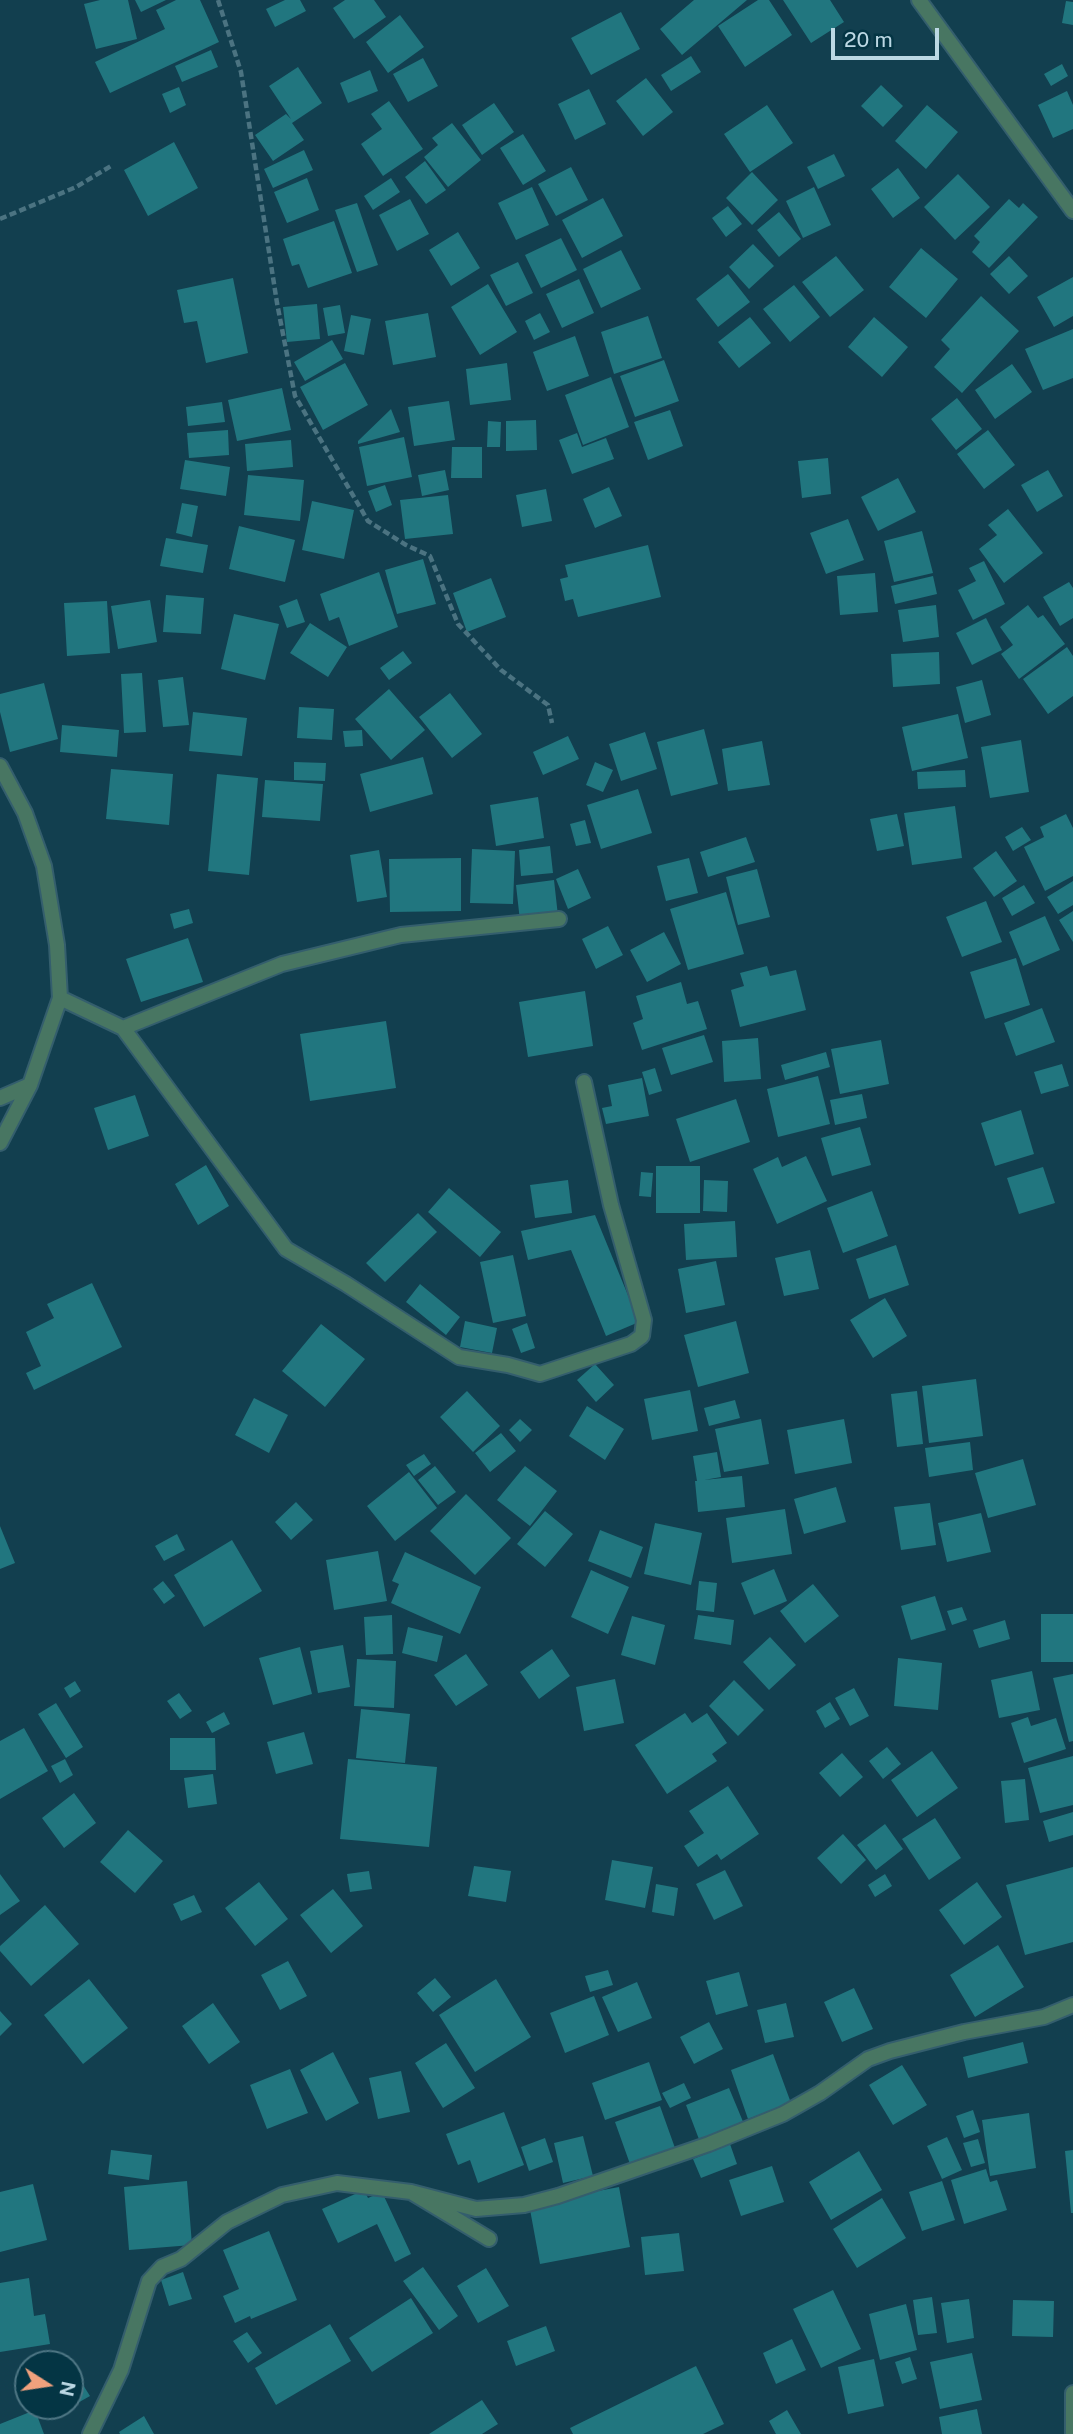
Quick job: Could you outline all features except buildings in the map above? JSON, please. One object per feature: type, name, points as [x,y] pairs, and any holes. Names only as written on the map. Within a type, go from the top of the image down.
[{"type":"street","points":[[919,0],[1073,211]]},
{"type":"street","points":[[0,766],[25,813],[44,866],[57,945],[60,998],[30,1085],[0,1143]]},
{"type":"street","points":[[123,1028],[282,964],[401,935],[559,919]]},
{"type":"street","points":[[60,998],[123,1028],[286,1249],[459,1357],[508,1364],[540,1374],[631,1344],[642,1336],[644,1320],[611,1205],[584,1082]]},
{"type":"street","points":[[0,1098],[30,1085]]},
{"type":"street","points":[[90,2434],[121,2370],[149,2281],[162,2267],[181,2259],[227,2222],[282,2195],[337,2183],[411,2192],[476,2209],[524,2206],[709,2144],[783,2114],[820,2093],[868,2059],[964,2032],[1044,2017],[1073,2005]]},
{"type":"street","points":[[411,2192],[489,2239]]},
{"type":"street","points":[[1073,2393],[1073,2434]]},
{"type":"path","points":[[218,0],[241,72],[277,303],[295,397],[368,521],[429,556],[458,624],[501,670],[548,705],[552,723]]},
{"type":"path","points":[[0,219],[76,187],[111,166]]}]
